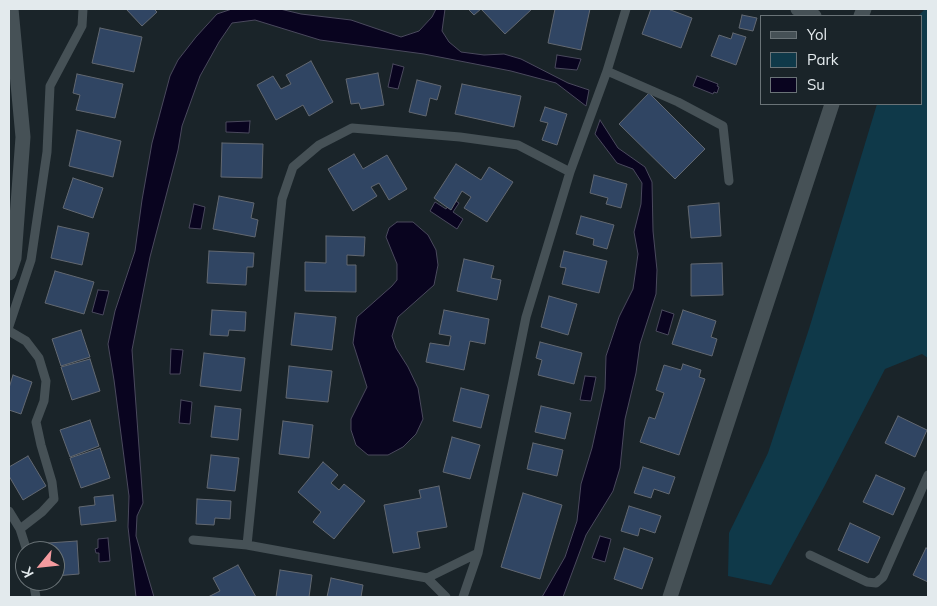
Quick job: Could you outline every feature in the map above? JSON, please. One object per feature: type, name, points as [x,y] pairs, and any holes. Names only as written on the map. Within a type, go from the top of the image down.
[{"type":"street","points":[[9,273],[14,258],[23,137],[11,9]]},
{"type":"street","points":[[798,9],[812,15]]},
{"type":"street","points":[[670,597],[832,105]]},
{"type":"lane","points":[[9,326],[30,260],[47,152],[50,86],[82,26],[83,9]]},
{"type":"lane","points":[[463,597],[478,553],[526,316],[570,172],[607,71],[626,9]]},
{"type":"lane","points":[[607,71],[678,102],[723,126],[729,181]]},
{"type":"lane","points":[[247,545],[282,199],[293,167],[319,145],[352,128],[460,137],[518,145],[570,172]]},
{"type":"lane","points":[[9,331],[26,341],[38,358],[46,381],[44,401],[36,422],[52,482],[54,499],[42,512],[20,529]]},
{"type":"lane","points":[[810,555],[867,582],[876,583],[883,577],[928,475]]},
{"type":"lane","points":[[9,511],[20,529],[24,541]]},
{"type":"lane","points":[[193,540],[247,545],[427,578],[446,597]]},
{"type":"lane","points":[[427,578],[478,553]]},
{"type":"green space","points":[[925,9],[928,9],[928,358],[922,354],[885,369],[771,585],[728,576],[729,533],[768,453],[809,329],[877,105],[922,105],[922,15],[919,15]]},
{"type":"water","points":[[232,9],[280,9],[301,14],[351,20],[401,37],[419,31],[432,17],[436,9],[445,9],[442,31],[449,42],[461,52],[484,55],[504,54],[521,59],[568,83],[589,90],[586,106],[556,83],[511,71],[424,54],[320,40],[255,20],[232,23],[200,76],[182,126],[178,150],[150,257],[132,350],[143,503],[137,516],[136,536],[154,597],[136,597],[128,527],[129,496],[108,344],[115,311],[135,251],[152,143],[170,76],[178,60],[217,14]]},
{"type":"water","points":[[557,55],[581,59],[577,70],[555,68]]},
{"type":"water","points":[[393,64],[404,67],[398,89],[388,87]]},
{"type":"water","points":[[697,76],[718,84],[717,93],[714,92],[713,94],[693,86]]},
{"type":"water","points":[[600,120],[618,148],[645,167],[652,182],[653,231],[657,270],[656,294],[640,344],[636,373],[625,419],[620,468],[613,491],[586,535],[563,597],[542,597],[565,557],[577,521],[581,484],[592,448],[605,389],[606,356],[619,317],[633,289],[638,254],[634,232],[641,204],[642,183],[633,169],[617,163],[595,134]]},
{"type":"water","points":[[250,121],[249,133],[226,132],[226,122]]},
{"type":"water","points":[[452,199],[459,203],[453,212],[463,219],[457,229],[430,211],[435,202],[446,209]]},
{"type":"water","points":[[194,204],[205,207],[201,229],[189,228]]},
{"type":"water","points":[[397,222],[413,222],[428,235],[436,250],[438,265],[434,285],[398,317],[392,336],[396,348],[418,388],[423,419],[416,434],[403,447],[388,455],[368,455],[356,445],[351,430],[351,419],[367,387],[353,343],[357,317],[397,280],[397,264],[386,237],[389,228]]},
{"type":"water","points":[[98,290],[109,291],[103,315],[92,312]]},
{"type":"water","points":[[662,310],[674,314],[668,335],[656,331]]},
{"type":"water","points":[[171,349],[183,350],[180,374],[170,374]]},
{"type":"water","points":[[585,376],[596,377],[591,401],[580,400]]},
{"type":"water","points":[[181,400],[192,402],[190,424],[179,423]]},
{"type":"water","points":[[600,536],[611,539],[605,562],[592,558]]},
{"type":"water","points":[[108,538],[110,561],[99,562],[99,553],[96,553],[95,549],[98,548],[98,539]]},
{"type":"building","points":[[126,9],[154,9],[157,12],[142,26]]},
{"type":"building","points":[[468,9],[481,9],[474,15]]},
{"type":"building","points":[[481,9],[532,9],[505,34]]},
{"type":"building","points":[[555,9],[590,9],[581,50],[548,43]]},
{"type":"building","points":[[651,9],[668,9],[692,18],[681,48],[642,34]]},
{"type":"building","points":[[742,15],[757,18],[753,31],[739,28]]},
{"type":"building","points":[[100,28],[142,37],[134,72],[92,63]]},
{"type":"building","points":[[733,33],[746,37],[736,65],[711,56],[719,35],[731,39]]},
{"type":"building","points":[[311,61],[333,102],[309,116],[303,105],[276,120],[257,85],[273,76],[281,89],[291,84],[286,75]]},
{"type":"building","points":[[378,73],[384,105],[361,109],[359,103],[351,104],[346,79]]},
{"type":"building","points":[[77,74],[123,84],[115,118],[76,110],[80,95],[73,93]]},
{"type":"building","points":[[417,80],[441,86],[437,100],[430,98],[426,116],[409,112]]},
{"type":"building","points":[[462,84],[521,96],[514,127],[455,114]]},
{"type":"building","points":[[649,93],[705,149],[675,179],[619,124]]},
{"type":"building","points":[[545,107],[567,114],[557,145],[542,140],[548,123],[540,121]]},
{"type":"building","points":[[77,130],[121,141],[113,177],[69,166]]},
{"type":"building","points":[[222,143],[263,144],[262,178],[221,177]]},
{"type":"building","points":[[354,154],[363,169],[387,155],[407,189],[389,200],[379,183],[371,187],[377,196],[353,211],[328,169]]},
{"type":"building","points":[[456,164],[481,180],[489,167],[513,182],[487,222],[464,208],[471,197],[462,191],[451,210],[434,198]]},
{"type":"building","points":[[594,175],[627,184],[621,208],[606,204],[608,198],[590,193]]},
{"type":"building","points":[[73,178],[103,188],[93,218],[63,208]]},
{"type":"building","points":[[219,196],[254,203],[251,218],[258,220],[255,237],[213,229]]},
{"type":"building","points":[[719,203],[721,236],[691,238],[688,206]]},
{"type":"building","points":[[581,216],[614,225],[607,249],[593,245],[594,239],[576,234]]},
{"type":"building","points":[[58,226],[89,233],[82,265],[51,258]]},
{"type":"building","points":[[326,236],[365,237],[364,256],[347,255],[347,265],[356,265],[356,292],[305,291],[305,262],[326,263]]},
{"type":"building","points":[[209,251],[254,253],[253,267],[247,267],[246,285],[207,283]]},
{"type":"building","points":[[564,251],[607,261],[599,293],[562,284],[566,268],[560,267]]},
{"type":"building","points":[[464,259],[494,266],[491,278],[501,280],[497,300],[457,291]]},
{"type":"building","points":[[722,263],[723,295],[691,296],[691,264]]},
{"type":"building","points":[[55,271],[94,282],[84,314],[45,303]]},
{"type":"building","points":[[549,296],[577,304],[568,335],[541,327]]},
{"type":"building","points":[[212,310],[246,312],[245,331],[229,330],[228,336],[210,335]]},
{"type":"building","points":[[444,310],[489,319],[485,344],[470,341],[464,370],[426,362],[430,343],[449,346],[451,336],[439,334]]},
{"type":"building","points":[[683,310],[716,321],[711,337],[717,339],[712,356],[672,344]]},
{"type":"building","points":[[295,313],[336,317],[332,350],[291,345]]},
{"type":"building","points":[[81,330],[90,357],[61,366],[52,339]]},
{"type":"building","points":[[540,342],[582,353],[574,384],[538,375],[542,360],[536,358]]},
{"type":"building","points":[[204,353],[245,358],[241,391],[200,386]]},
{"type":"building","points":[[90,359],[100,391],[72,400],[61,367]]},
{"type":"building","points":[[683,364],[701,370],[699,377],[705,379],[679,455],[640,442],[649,417],[655,419],[664,393],[656,390],[664,365],[681,370]]},
{"type":"building","points":[[289,366],[332,371],[328,402],[286,398]]},
{"type":"building","points":[[13,375],[32,382],[21,414],[9,410],[9,388]]},
{"type":"building","points":[[461,388],[489,395],[481,428],[453,421]]},
{"type":"building","points":[[215,406],[241,409],[238,440],[211,437]]},
{"type":"building","points":[[541,406],[571,413],[565,439],[535,432]]},
{"type":"building","points":[[898,416],[927,430],[915,457],[885,443]]},
{"type":"building","points":[[90,420],[99,446],[70,457],[60,430]]},
{"type":"building","points":[[283,421],[313,425],[309,458],[279,454]]},
{"type":"building","points":[[452,437],[480,445],[470,479],[443,472]]},
{"type":"building","points":[[533,443],[563,450],[557,476],[527,469]]},
{"type":"building","points":[[100,448],[110,478],[81,488],[70,458]]},
{"type":"building","points":[[211,455],[239,458],[235,491],[207,488]]},
{"type":"building","points":[[28,456],[46,486],[23,500],[9,476],[9,467]]},
{"type":"building","points":[[323,462],[338,475],[331,483],[339,490],[344,484],[365,501],[334,539],[313,522],[321,512],[298,492]]},
{"type":"building","points":[[643,467],[675,477],[669,494],[654,489],[651,498],[634,493]]},
{"type":"building","points":[[876,475],[905,488],[893,515],[863,502]]},
{"type":"building","points":[[439,486],[447,527],[417,532],[420,548],[393,553],[384,505],[421,498],[419,490]]},
{"type":"building","points":[[523,493],[562,505],[540,579],[501,567]]},
{"type":"building","points":[[113,495],[116,521],[81,525],[79,507],[95,505],[94,497]]},
{"type":"building","points":[[197,499],[231,501],[230,519],[215,518],[214,525],[196,524]]},
{"type":"building","points":[[629,506],[661,516],[655,533],[640,528],[638,536],[621,531]]},
{"type":"building","points":[[850,523],[880,537],[868,563],[838,550]]},
{"type":"building","points":[[77,541],[79,574],[65,575],[65,542]]},
{"type":"building","points":[[624,548],[653,558],[642,589],[614,579]]},
{"type":"building","points":[[926,548],[928,549],[928,582],[913,575]]},
{"type":"building","points":[[238,565],[256,597],[208,597],[220,591],[213,578]]},
{"type":"building","points":[[280,570],[312,575],[309,597],[276,597]]},
{"type":"building","points":[[331,578],[363,585],[361,597],[327,597]]}]
